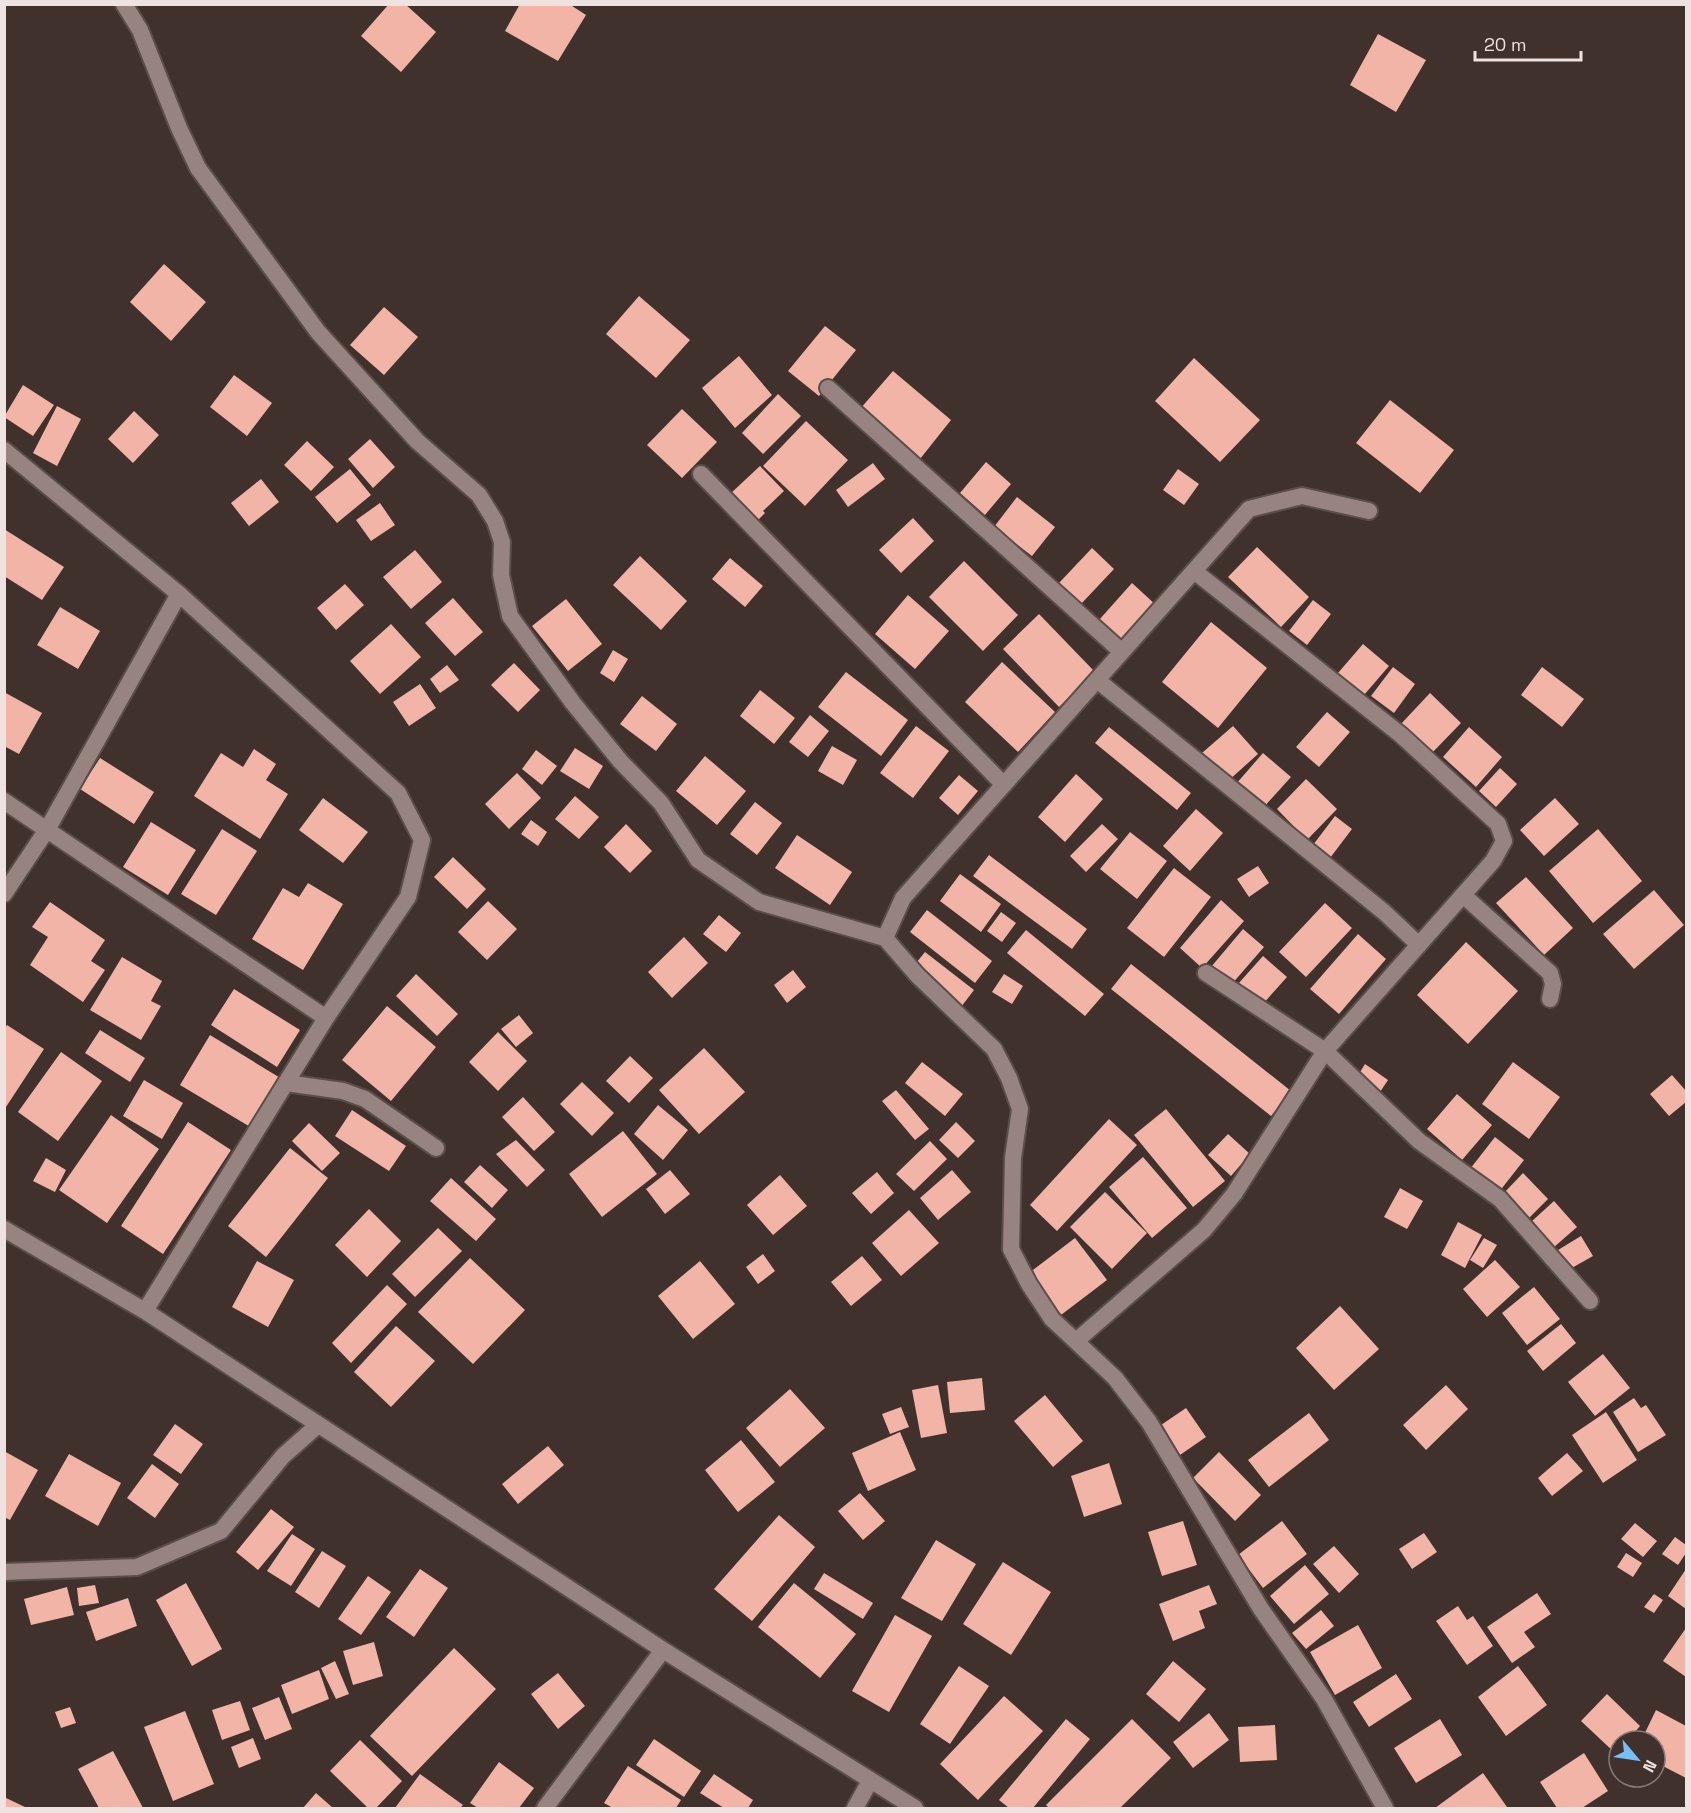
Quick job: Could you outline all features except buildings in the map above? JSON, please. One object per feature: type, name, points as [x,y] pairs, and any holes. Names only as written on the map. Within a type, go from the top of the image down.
[{"type":"street","points":[[124,4],[141,30],[179,128],[198,168],[318,332],[417,441],[479,495],[495,521],[502,542],[501,575],[510,616],[573,703],[621,762],[661,803],[698,860],[759,902],[885,938],[917,975],[994,1049],[1009,1078],[1020,1109],[1013,1158],[1011,1249],[1029,1284],[1052,1319],[1115,1378],[1149,1422],[1261,1609],[1324,1699],[1385,1809]]},
{"type":"street","points":[[828,388],[1122,652]]},
{"type":"street","points":[[4,450],[179,594],[398,793],[422,840],[408,897],[326,1018],[145,1311]]},
{"type":"street","points":[[701,474],[1003,784]]},
{"type":"street","points":[[885,938],[903,898],[1249,509],[1302,496],[1369,512]]},
{"type":"street","points":[[1076,1341],[1204,1230],[1234,1194],[1325,1050],[1463,895],[1492,861],[1504,841],[1498,824],[1401,735],[1194,571]]},
{"type":"street","points":[[4,894],[48,828],[179,594]]},
{"type":"street","points":[[1098,680],[1384,912],[1419,945]]},
{"type":"street","points":[[4,801],[48,828],[326,1018]]},
{"type":"street","points":[[1463,895],[1550,973],[1553,984],[1550,999]]},
{"type":"street","points":[[1206,973],[1325,1050],[1419,1140],[1500,1199],[1590,1301]]},
{"type":"street","points":[[286,1083],[343,1091],[365,1099],[436,1148]]},
{"type":"street","points":[[4,1229],[145,1311],[663,1650],[915,1809]]},
{"type":"street","points":[[4,1572],[137,1567],[221,1531],[283,1456],[318,1425]]},
{"type":"street","points":[[545,1809],[663,1650]]},
{"type":"street","points":[[855,1809],[870,1781]]}]
